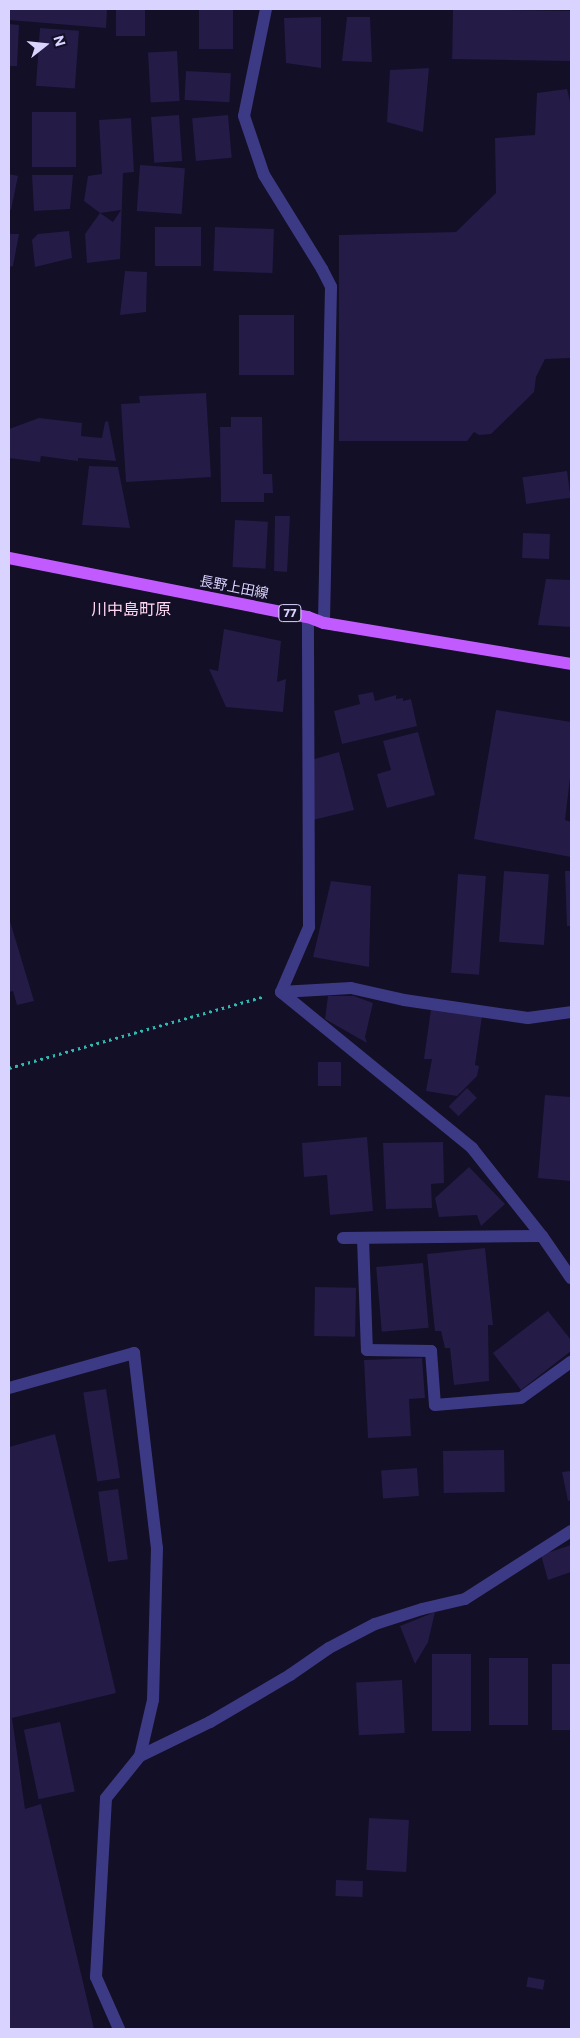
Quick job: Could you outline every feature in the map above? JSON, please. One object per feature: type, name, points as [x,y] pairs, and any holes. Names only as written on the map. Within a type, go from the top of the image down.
[{"type":"main road","name":"長野上田線","points":[[9,558],[308,617],[324,623],[571,664]]},
{"type":"street","points":[[266,9],[244,116],[264,175],[322,269],[331,287],[324,623]]},
{"type":"street","points":[[282,992],[309,927],[308,617]]},
{"type":"street","points":[[282,992],[351,988],[404,1000],[528,1018],[571,1012]]},
{"type":"street","points":[[282,992],[472,1148],[542,1236],[571,1278]]},
{"type":"street","points":[[343,1238],[542,1236]]},
{"type":"street","points":[[363,1238],[367,1350],[431,1351],[435,1405],[521,1398],[571,1362]]},
{"type":"street","points":[[9,1388],[134,1352],[157,1548],[153,1700],[140,1756]]},
{"type":"street","points":[[119,2029],[96,1977],[106,1798],[140,1756],[210,1722],[290,1675],[329,1648],[376,1624],[422,1609],[465,1599],[571,1531]]},
{"type":"path","points":[[9,1068],[282,992]]},
{"type":"building","points":[[9,9],[107,9],[106,28],[9,20]]},
{"type":"building","points":[[116,9],[145,9],[145,36],[116,36]]},
{"type":"building","points":[[199,9],[233,9],[233,49],[199,49]]},
{"type":"building","points":[[453,9],[571,11],[570,61],[452,59]]},
{"type":"building","points":[[321,17],[321,68],[286,63],[284,18]]},
{"type":"building","points":[[347,17],[370,17],[372,62],[342,61]]},
{"type":"building","points":[[9,24],[19,25],[17,66],[9,66]]},
{"type":"building","points":[[40,28],[79,31],[75,89],[36,86]]},
{"type":"building","points":[[177,51],[180,101],[151,102],[148,53]]},
{"type":"building","points":[[429,68],[423,132],[387,122],[390,70]]},
{"type":"building","points":[[186,71],[231,73],[229,102],[184,100]]},
{"type":"building","points":[[567,89],[571,105],[571,358],[545,359],[536,377],[534,392],[491,434],[479,435],[474,432],[467,441],[339,441],[339,235],[456,232],[496,193],[495,138],[535,135],[537,93]]},
{"type":"building","points":[[32,112],[76,112],[76,167],[32,167]]},
{"type":"building","points":[[179,115],[182,161],[154,163],[151,117]]},
{"type":"building","points":[[228,115],[232,158],[196,161],[192,118]]},
{"type":"building","points":[[131,118],[134,172],[123,173],[120,259],[87,263],[85,234],[100,213],[84,201],[88,176],[102,174],[99,120]],"holes":[[[121,210],[113,222],[100,213]]]},
{"type":"building","points":[[140,165],[185,168],[182,214],[137,211]]},
{"type":"building","points":[[9,174],[18,176],[11,210],[9,209]]},
{"type":"building","points":[[32,175],[73,175],[70,209],[34,211]]},
{"type":"building","points":[[155,227],[201,227],[201,266],[155,266]]},
{"type":"building","points":[[215,227],[274,229],[272,273],[213,271]]},
{"type":"building","points":[[69,231],[72,258],[35,267],[32,240],[38,234]]},
{"type":"building","points":[[9,234],[19,234],[13,266],[9,267]]},
{"type":"building","points":[[125,271],[147,272],[146,312],[120,315]]},
{"type":"building","points":[[239,315],[294,315],[294,375],[239,375]]},
{"type":"building","points":[[206,393],[211,477],[126,482],[121,404],[140,403],[139,396]]},
{"type":"building","points":[[231,417],[262,417],[263,474],[272,474],[273,493],[264,493],[264,502],[221,502],[220,427],[231,427]]},
{"type":"building","points":[[39,418],[82,423],[81,436],[102,438],[105,422],[108,421],[116,461],[78,458],[78,461],[41,456],[40,462],[9,458],[9,429]]},
{"type":"building","points":[[89,466],[118,467],[130,528],[82,525]]},
{"type":"building","points":[[567,471],[571,498],[526,504],[522,477]]},
{"type":"building","points":[[275,516],[290,516],[287,572],[274,571]]},
{"type":"building","points":[[235,520],[268,522],[265,569],[233,567]]},
{"type":"building","points":[[523,533],[550,534],[549,559],[522,558]]},
{"type":"building","points":[[546,579],[571,580],[571,627],[538,625]]},
{"type":"building","points":[[224,629],[281,641],[277,682],[286,679],[283,712],[226,707],[209,669],[218,671]]},
{"type":"building","points":[[373,692],[375,701],[396,695],[396,699],[403,698],[403,701],[411,699],[417,726],[342,744],[334,711],[360,704],[358,695]]},
{"type":"building","points":[[496,710],[571,722],[571,770],[565,820],[571,822],[571,857],[474,839]]},
{"type":"building","points":[[418,732],[435,795],[387,808],[377,774],[391,770],[383,741]]},
{"type":"building","points":[[339,752],[354,810],[313,820],[311,760]]},
{"type":"building","points":[[504,871],[549,874],[544,945],[499,942]]},
{"type":"building","points":[[565,871],[571,871],[571,926],[567,926]]},
{"type":"building","points":[[458,874],[486,876],[479,975],[451,973]]},
{"type":"building","points":[[331,881],[371,886],[369,967],[313,957]]},
{"type":"building","points":[[9,918],[34,1001],[17,1005],[13,991],[9,992]]},
{"type":"building","points":[[328,996],[354,996],[373,1003],[365,1037],[367,1043],[325,1019]]},
{"type":"building","points":[[431,1009],[482,1016],[475,1065],[479,1066],[477,1076],[457,1096],[426,1091],[432,1059],[424,1059]]},
{"type":"building","points":[[318,1062],[341,1062],[341,1086],[318,1086]]},
{"type":"building","points":[[467,1088],[477,1098],[459,1116],[449,1106]]},
{"type":"building","points":[[545,1095],[571,1097],[571,1181],[538,1178]]},
{"type":"building","points":[[367,1137],[373,1211],[330,1215],[327,1175],[304,1177],[302,1143]]},
{"type":"building","points":[[443,1142],[444,1183],[431,1184],[432,1208],[386,1209],[383,1143]]},
{"type":"building","points":[[469,1167],[505,1204],[481,1226],[477,1215],[439,1217],[435,1198]]},
{"type":"building","points":[[485,1248],[493,1325],[488,1325],[489,1381],[454,1385],[450,1348],[445,1348],[441,1331],[435,1331],[427,1254]]},
{"type":"building","points":[[423,1263],[429,1328],[382,1332],[376,1267]]},
{"type":"building","points":[[315,1287],[356,1288],[355,1337],[314,1336]]},
{"type":"building","points":[[548,1311],[571,1340],[571,1351],[521,1390],[493,1353]]},
{"type":"building","points":[[422,1358],[425,1398],[409,1399],[411,1436],[368,1438],[364,1360]]},
{"type":"building","points":[[106,1389],[120,1478],[97,1481],[83,1393]]},
{"type":"building","points":[[55,1434],[116,1693],[12,1718],[25,1809],[41,1804],[94,2029],[9,2029],[9,1447]]},
{"type":"building","points":[[504,1450],[505,1492],[444,1493],[443,1451]]},
{"type":"building","points":[[417,1468],[419,1496],[383,1498],[381,1471]]},
{"type":"building","points":[[571,1471],[571,1500],[568,1501],[562,1472]]},
{"type":"building","points":[[118,1489],[128,1559],[108,1562],[98,1492]]},
{"type":"building","points":[[571,1545],[571,1572],[548,1580],[541,1555]]},
{"type":"building","points":[[435,1612],[428,1642],[415,1664],[400,1626]]},
{"type":"building","points":[[432,1654],[471,1654],[471,1731],[432,1731]]},
{"type":"building","points":[[489,1658],[528,1658],[528,1725],[489,1725]]},
{"type":"building","points":[[552,1664],[571,1664],[571,1730],[552,1730]]},
{"type":"building","points":[[402,1680],[405,1733],[359,1735],[356,1682]]},
{"type":"building","points":[[60,1722],[75,1791],[39,1799],[24,1730]]},
{"type":"building","points":[[369,1818],[409,1820],[406,1872],[366,1870]]},
{"type":"building","points":[[336,1880],[363,1881],[362,1897],[335,1896]]},
{"type":"building","points":[[528,1977],[545,1980],[543,1990],[526,1987]]},
{"type":"district","name":"川中島町原","points":[[131,609]]}]
